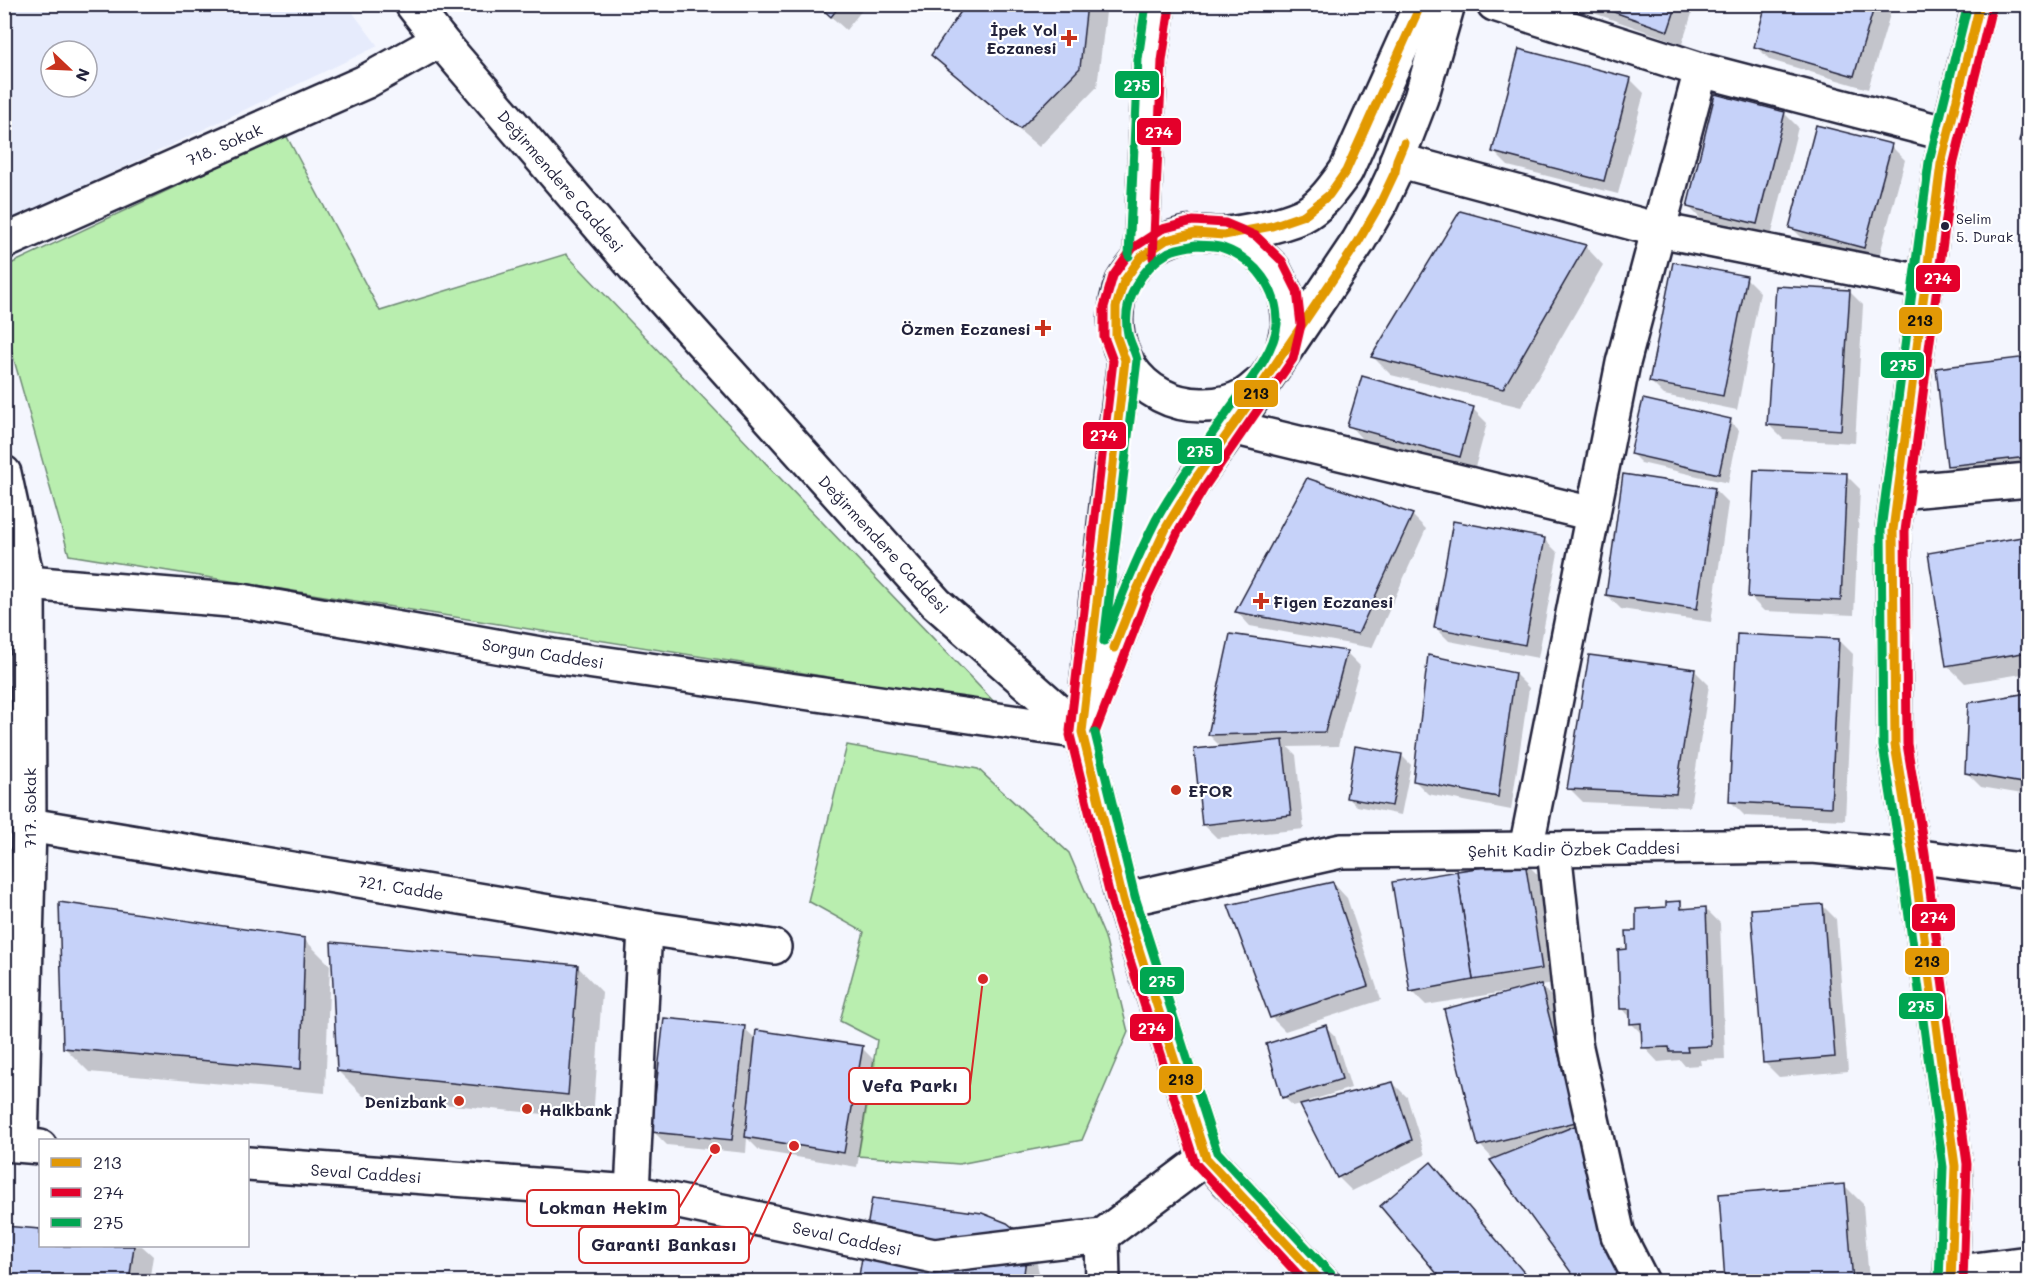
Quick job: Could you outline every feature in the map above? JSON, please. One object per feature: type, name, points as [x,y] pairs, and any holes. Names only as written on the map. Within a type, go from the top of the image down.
[{"type":"street","name":"Değirmendere Caddesi","points":[[412,4],[440,40],[644,278],[936,603],[1082,732]]},
{"type":"street","points":[[1141,257],[1150,60],[1158,4]]},
{"type":"street","points":[[1224,235],[1251,247],[1273,268],[1286,295],[1289,325],[1273,367],[1244,396],[1217,405],[1190,406],[1164,398],[1149,388],[1141,382],[1125,360],[1116,335],[1116,307],[1124,281],[1141,257],[1166,240],[1195,233],[1224,235],[1272,226],[1304,215],[1329,195],[1346,171],[1421,4]]},
{"type":"street","points":[[1082,732],[1136,592],[1167,526],[1196,478],[1358,242],[1380,204],[1395,172],[1397,160],[1421,98],[1448,4]]},
{"type":"street","points":[[1494,4],[1701,70],[1948,134]]},
{"type":"street","points":[[1980,4],[1941,164],[1893,530],[1895,745],[1913,856],[1954,1166],[1951,1277],[2028,1263]]},
{"type":"street","name":"718. Sokak","points":[[4,242],[365,82],[440,40]]},
{"type":"street","points":[[1642,1281],[1618,1235],[1575,1043],[1540,849],[1593,514],[1623,363],[1701,70]]},
{"type":"street","points":[[1397,160],[1659,230],[1926,283]]},
{"type":"street","points":[[1125,360],[1082,732],[1123,900],[1206,1158],[1322,1281]]},
{"type":"street","points":[[1232,427],[1593,514]]},
{"type":"street","name":"717. Sokak","points":[[4,473],[16,583],[29,825],[22,1146]]},
{"type":"street","points":[[1898,492],[2028,480]]},
{"type":"street","name":"Sorgun Caddesi","points":[[16,583],[242,601],[552,656],[1082,732]]},
{"type":"street","name":"721. Cadde","points":[[29,825],[645,928],[774,947]]},
{"type":"street","name":"Şehit Kadir Özbek Caddesi","points":[[1123,900],[1341,851],[1813,846],[2028,871]]},
{"type":"street","points":[[632,1192],[645,928]]},
{"type":"street","points":[[1103,1281],[1102,1236],[1206,1158]]},
{"type":"street","name":"Seval Caddesi","points":[[249,1164],[632,1192],[934,1256],[1102,1236]]},
{"type":"shaded area","points":[[5,4],[347,5],[378,46],[5,224]]},
{"type":"green space","points":[[286,135],[380,311],[566,254],[996,704],[69,555],[5,328],[4,267]]},
{"type":"green space","points":[[847,745],[978,769],[1069,853],[1105,937],[1128,1032],[1082,1140],[959,1164],[858,1156],[877,1040],[840,1021],[864,932],[808,901]]},
{"type":"building","points":[[817,4],[841,4],[831,17]]},
{"type":"building","points":[[966,4],[1087,4],[1080,68],[1020,129],[931,55]]},
{"type":"building","points":[[1591,4],[1677,4],[1668,31]]},
{"type":"building","points":[[1766,4],[1875,4],[1854,76],[1754,47]]},
{"type":"building","points":[[1519,49],[1631,78],[1604,181],[1492,152]]},
{"type":"building","points":[[1715,94],[1785,112],[1757,224],[1687,207]]},
{"type":"building","points":[[2028,112],[2028,144],[2019,141]]},
{"type":"building","points":[[1816,125],[1892,144],[1864,248],[1789,228]]},
{"type":"building","points":[[1460,211],[1586,245],[1503,389],[1371,357]]},
{"type":"building","points":[[1673,262],[1747,276],[1723,396],[1649,382]]},
{"type":"building","points":[[1776,286],[1850,290],[1841,430],[1767,425]]},
{"type":"building","points":[[2028,357],[2028,457],[1947,466],[1936,368]]},
{"type":"building","points":[[1362,376],[1474,407],[1460,457],[1347,426]]},
{"type":"building","points":[[1643,399],[1731,419],[1719,474],[1630,454]]},
{"type":"building","points":[[1754,470],[1847,473],[1841,601],[1748,597]]},
{"type":"building","points":[[1623,474],[1715,488],[1697,609],[1606,595]]},
{"type":"building","points":[[1307,478],[1413,514],[1358,634],[1235,612]]},
{"type":"building","points":[[1453,521],[1545,538],[1525,645],[1434,628]]},
{"type":"building","points":[[2028,536],[2028,652],[1946,666],[1928,553]]},
{"type":"building","points":[[1230,634],[1347,651],[1325,732],[1208,735]]},
{"type":"building","points":[[1737,634],[1839,639],[1831,807],[1729,802]]},
{"type":"building","points":[[1428,655],[1515,673],[1498,797],[1413,781]]},
{"type":"building","points":[[1589,655],[1695,669],[1676,794],[1567,789]]},
{"type":"building","points":[[2028,693],[2028,784],[1965,773],[1968,703]]},
{"type":"building","points":[[1283,740],[1291,815],[1202,825],[1194,749]]},
{"type":"building","points":[[1355,746],[1402,754],[1392,806],[1346,798]]},
{"type":"building","points":[[1525,861],[1542,969],[1473,980],[1457,871]]},
{"type":"building","points":[[1457,871],[1473,980],[1410,992],[1392,882]]},
{"type":"building","points":[[1333,882],[1368,986],[1270,1018],[1228,905]]},
{"type":"building","points":[[1681,901],[1681,909],[1706,907],[1711,1046],[1687,1047],[1688,1052],[1670,1052],[1669,1047],[1642,1048],[1641,1023],[1630,1024],[1630,1009],[1620,1009],[1618,950],[1627,949],[1626,931],[1636,931],[1636,909],[1666,907],[1666,902]]},
{"type":"building","points":[[59,902],[305,938],[301,1069],[63,1048]]},
{"type":"building","points":[[1823,904],[1835,1057],[1763,1063],[1751,909]]},
{"type":"building","points":[[331,942],[578,965],[568,1095],[337,1071]]},
{"type":"building","points":[[2026,952],[2028,952],[2028,1140],[2024,1140]]},
{"type":"building","points":[[1541,984],[1576,1122],[1478,1146],[1444,1009]]},
{"type":"building","points":[[664,1018],[745,1026],[732,1140],[651,1132]]},
{"type":"building","points":[[1326,1025],[1342,1079],[1282,1098],[1266,1044]]},
{"type":"building","points":[[756,1030],[863,1046],[844,1153],[745,1137]]},
{"type":"building","points":[[1393,1082],[1412,1140],[1337,1178],[1300,1105]]},
{"type":"building","points":[[1577,1125],[1632,1270],[1616,1282],[1578,1282],[1490,1160]]},
{"type":"building","points":[[1431,1162],[1532,1282],[1444,1282],[1380,1206]]},
{"type":"building","points":[[1845,1184],[1853,1282],[1725,1282],[1719,1194]]},
{"type":"building","points":[[872,1198],[982,1213],[1007,1223],[1021,1234],[1026,1258],[1023,1282],[858,1282]]},
{"type":"building","points":[[4,1226],[39,1229],[39,1247],[134,1247],[129,1282],[4,1282]]},
{"type":"building","points":[[4,1279],[34,1282],[4,1282]]},
{"type":"transit line","name":"275","points":[[1129,256],[1138,59],[1146,4]]},
{"type":"transit line","name":"213","points":[[1322,1282],[1206,1158],[1123,900],[1082,732],[1125,360],[1116,335],[1116,307],[1124,281],[1141,257],[1166,240],[1195,233],[1224,235],[1272,226],[1304,215],[1329,195],[1346,171],[1421,4]]},
{"type":"transit line","name":"275","points":[[1939,1282],[1943,1167],[1901,858],[1883,746],[1881,530],[1929,162],[1968,4]]},
{"type":"transit line","name":"213","points":[[1951,1282],[1955,1166],[1913,856],[1895,745],[1893,530],[1941,164],[1980,4]]},
{"type":"transit line","name":"274","points":[[1153,258],[1162,61],[1170,6]]},
{"type":"transit line","name":"274","points":[[1963,1282],[1967,1164],[1925,854],[1907,744],[1905,531],[1953,166],[1992,7]]},
{"type":"transit line","name":"213","points":[[1114,648],[1136,592],[1167,526],[1196,478],[1358,242],[1395,172],[1404,143]]},
{"type":"transit line","name":"274","points":[[1070,731],[1113,361],[1104,337],[1104,307],[1113,276],[1133,248],[1162,229],[1193,221],[1225,223],[1256,236],[1282,261],[1297,291],[1301,325],[1293,359],[1206,485],[1178,532],[1147,597],[1095,733]]},
{"type":"transit line","name":"275","points":[[1196,245],[1223,248],[1235,253],[1262,277],[1269,287],[1276,311],[1275,335],[1257,371],[1190,466],[1156,520],[1104,641],[1137,360],[1128,334],[1128,310],[1135,287],[1150,267],[1169,252],[1196,245]]},
{"type":"transit line","name":"275","points":[[1095,733],[1135,897],[1217,1152],[1331,1274]]},
{"type":"transit line","name":"274","points":[[1070,735],[1112,904],[1195,1163],[1305,1282]]},
{"type":"place","name":"İpek Yol Eczanesi","points":[[1069,38]]},
{"type":"place","name":"Selim 5. Durak","points":[[1945,226]]},
{"type":"place","name":"Özmen Eczanesi","points":[[1043,328]]},
{"type":"place","name":"Figen Eczanesi","points":[[1261,601]]},
{"type":"place","name":"EFOR","points":[[1176,790]]},
{"type":"place","name":"Vefa Parkı","points":[[983,979]]},
{"type":"place","name":"Denizbank","points":[[459,1101]]},
{"type":"place","name":"Halkbank","points":[[527,1109]]},
{"type":"place","name":"Garanti Bankası","points":[[794,1146]]},
{"type":"place","name":"Lokman Hekim","points":[[715,1149]]}]
